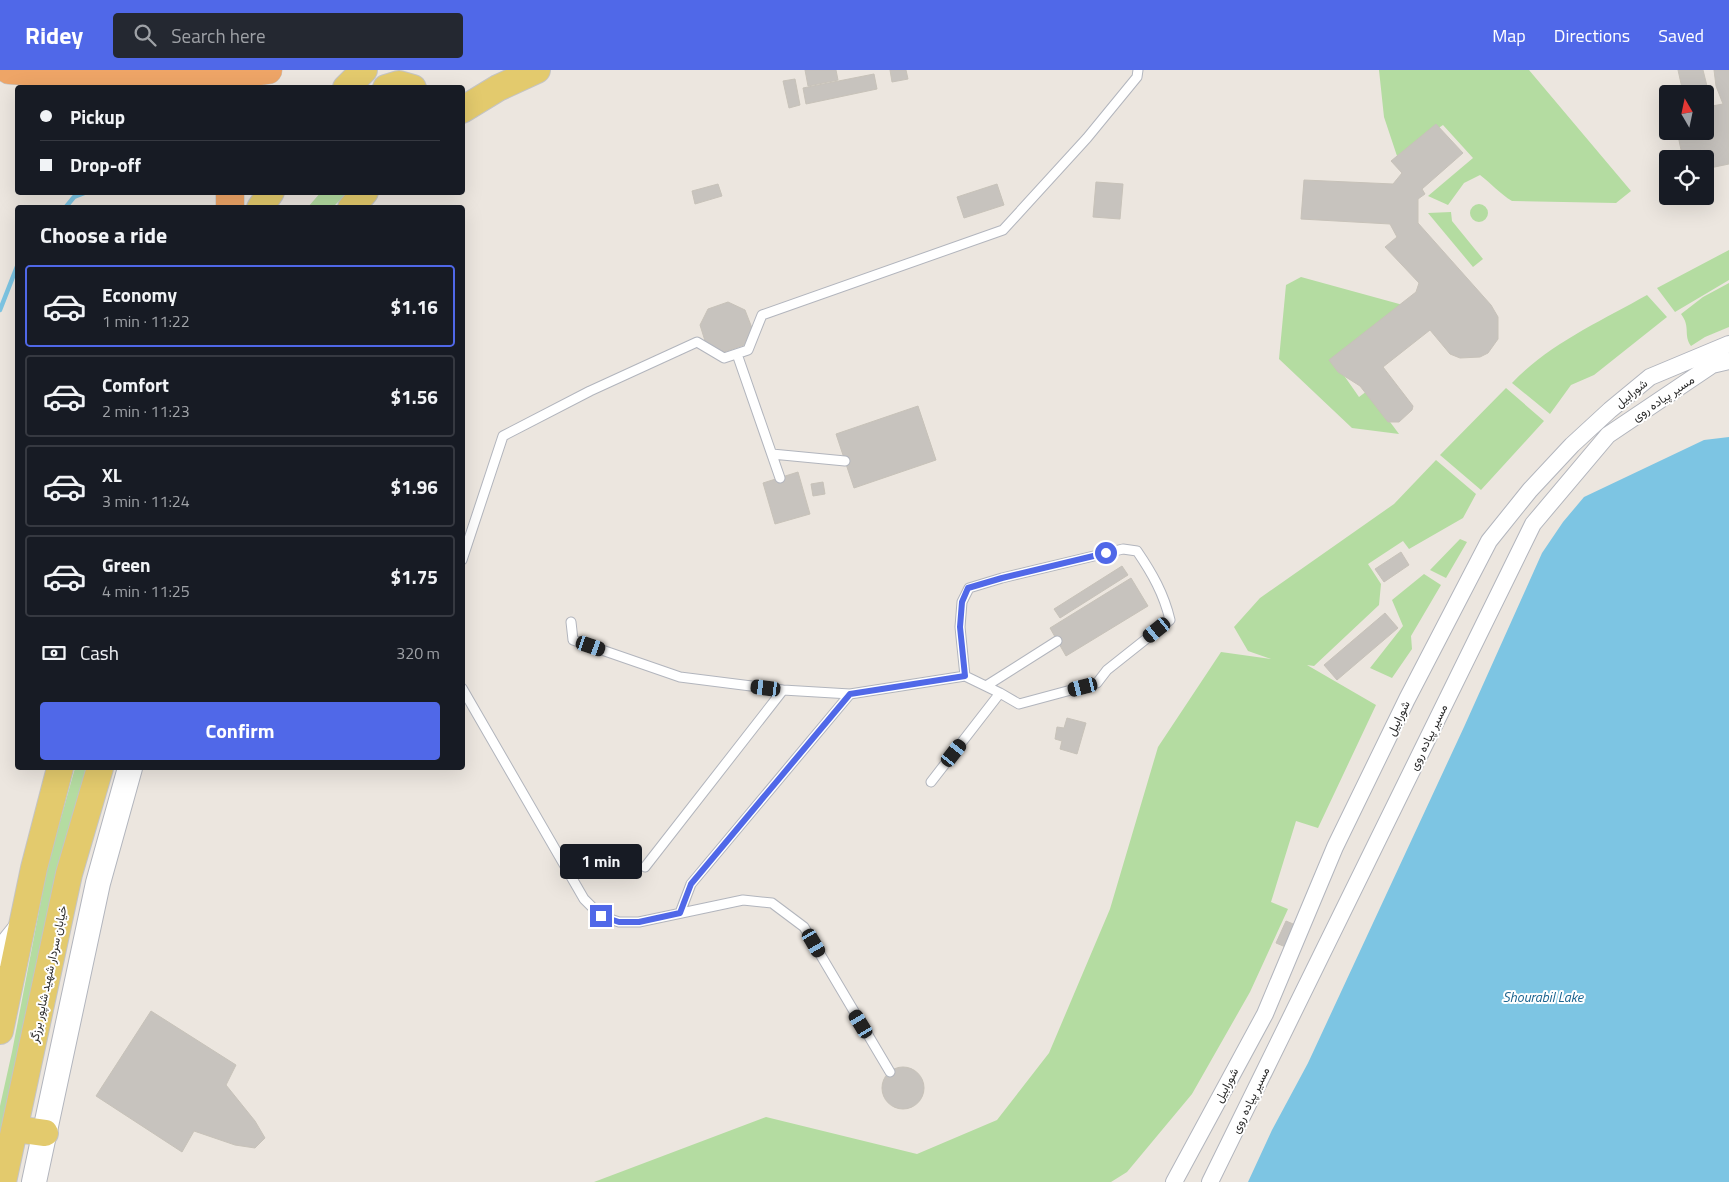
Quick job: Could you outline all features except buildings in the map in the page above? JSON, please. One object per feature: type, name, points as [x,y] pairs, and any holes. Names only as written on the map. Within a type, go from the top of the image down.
[{"type":"highway","points":[[9,70],[127,82],[210,78],[268,70]]},
{"type":"main road","points":[[349,85],[364,70]]},
{"type":"main road","points":[[465,108],[498,88],[538,70]]},
{"type":"main road","points":[[354,205],[363,195]]},
{"type":"main road","points":[[0,1031],[20,929],[59,770]]},
{"type":"main road","name":"خیابان سردار شهید شاپور برزگر","points":[[4,1182],[70,874],[99,770]]},
{"type":"main road","points":[[34,1182],[98,883],[129,770]]},
{"type":"main road","points":[[0,954],[20,929]]},
{"type":"main road","points":[[16,1129],[45,1133]]},
{"type":"street","name":"شورابیل","points":[[1174,1182],[1265,1014],[1335,847],[1407,699],[1489,541],[1530,490],[1572,446],[1610,410],[1650,377],[1729,344]]},
{"type":"street","name":"مسیر پیاده روی","points":[[1210,1182],[1533,524],[1608,435],[1712,365],[1729,361]]},
{"type":"lane","points":[[465,551],[503,436],[590,391],[698,342],[724,358],[748,350],[762,315],[1003,230],[1087,138],[1137,77],[1138,70]]},
{"type":"lane","points":[[737,354],[780,478]]},
{"type":"lane","points":[[772,454],[845,460]]},
{"type":"lane","points":[[571,622],[573,640],[680,677],[784,690],[850,694],[965,676],[1019,704],[1097,684],[1107,670],[1170,620],[1166,602],[1151,572],[1137,551],[1123,549],[968,588],[962,602],[960,627],[965,676]]},
{"type":"lane","points":[[986,686],[1057,641]]},
{"type":"lane","points":[[645,867],[784,690]]},
{"type":"lane","points":[[465,693],[584,899],[601,916],[619,922],[639,922],[743,900],[772,903],[804,927],[890,1072]]},
{"type":"lane","points":[[931,782],[1000,693]]},
{"type":"lane","points":[[680,913],[691,884],[850,694]]},
{"type":"green space","points":[[1379,70],[1529,70],[1631,191],[1616,203],[1512,201],[1480,175],[1464,183],[1448,205],[1428,196],[1473,158],[1443,125],[1397,156],[1384,117]]},
{"type":"green space","points":[[318,195],[345,195],[335,205],[310,205]]},
{"type":"green space","points":[[1479,204],[1485,207],[1488,213],[1485,219],[1479,222],[1473,219],[1470,213],[1473,207]]},
{"type":"green space","points":[[1451,212],[1452,221],[1483,259],[1473,267],[1428,213]]},
{"type":"green space","points":[[1729,250],[1729,280],[1675,312],[1657,288]]},
{"type":"green space","points":[[1301,277],[1403,305],[1336,364],[1359,397],[1367,391],[1399,434],[1352,428],[1279,359],[1286,285]]},
{"type":"green space","points":[[1729,283],[1729,327],[1705,337],[1691,346],[1687,338],[1686,323],[1681,314],[1703,297]]},
{"type":"green space","points":[[1647,295],[1667,317],[1594,375],[1571,385],[1550,414],[1512,383],[1542,356],[1594,324]]},
{"type":"green space","points":[[1506,388],[1544,421],[1481,490],[1440,455]]},
{"type":"green space","points":[[1436,460],[1476,494],[1463,518],[1409,549],[1403,541],[1368,564],[1381,584],[1379,605],[1314,666],[1307,665],[1376,705],[1318,828],[1296,821],[1271,902],[1288,909],[1250,992],[1192,1094],[1127,1172],[1111,1182],[594,1182],[766,1117],[917,1154],[997,1120],[1049,1053],[1110,909],[1158,747],[1221,652],[1271,659],[1248,651],[1234,627],[1260,598],[1394,504]]},
{"type":"green space","points":[[1460,539],[1467,542],[1446,578],[1430,570]]},
{"type":"green space","points":[[1424,574],[1441,585],[1411,636],[1412,649],[1392,678],[1370,668],[1403,626],[1392,600]]},
{"type":"green space","points":[[74,770],[87,770],[0,1152],[0,1106],[48,864]]},
{"type":"water","name":"Shourabil Lake","points":[[1729,437],[1729,1182],[1248,1182],[1272,1130],[1308,1063],[1464,727],[1542,553],[1563,522],[1584,497],[1704,440]]},
{"type":"waterway","points":[[67,205],[74,197],[79,195]]},
{"type":"waterway","points":[[0,310],[15,272]]},
{"type":"route","points":[[601,916],[619,922],[639,922],[680,913],[691,884],[850,694],[965,676],[960,627],[962,602],[968,588],[1106,553]]}]
